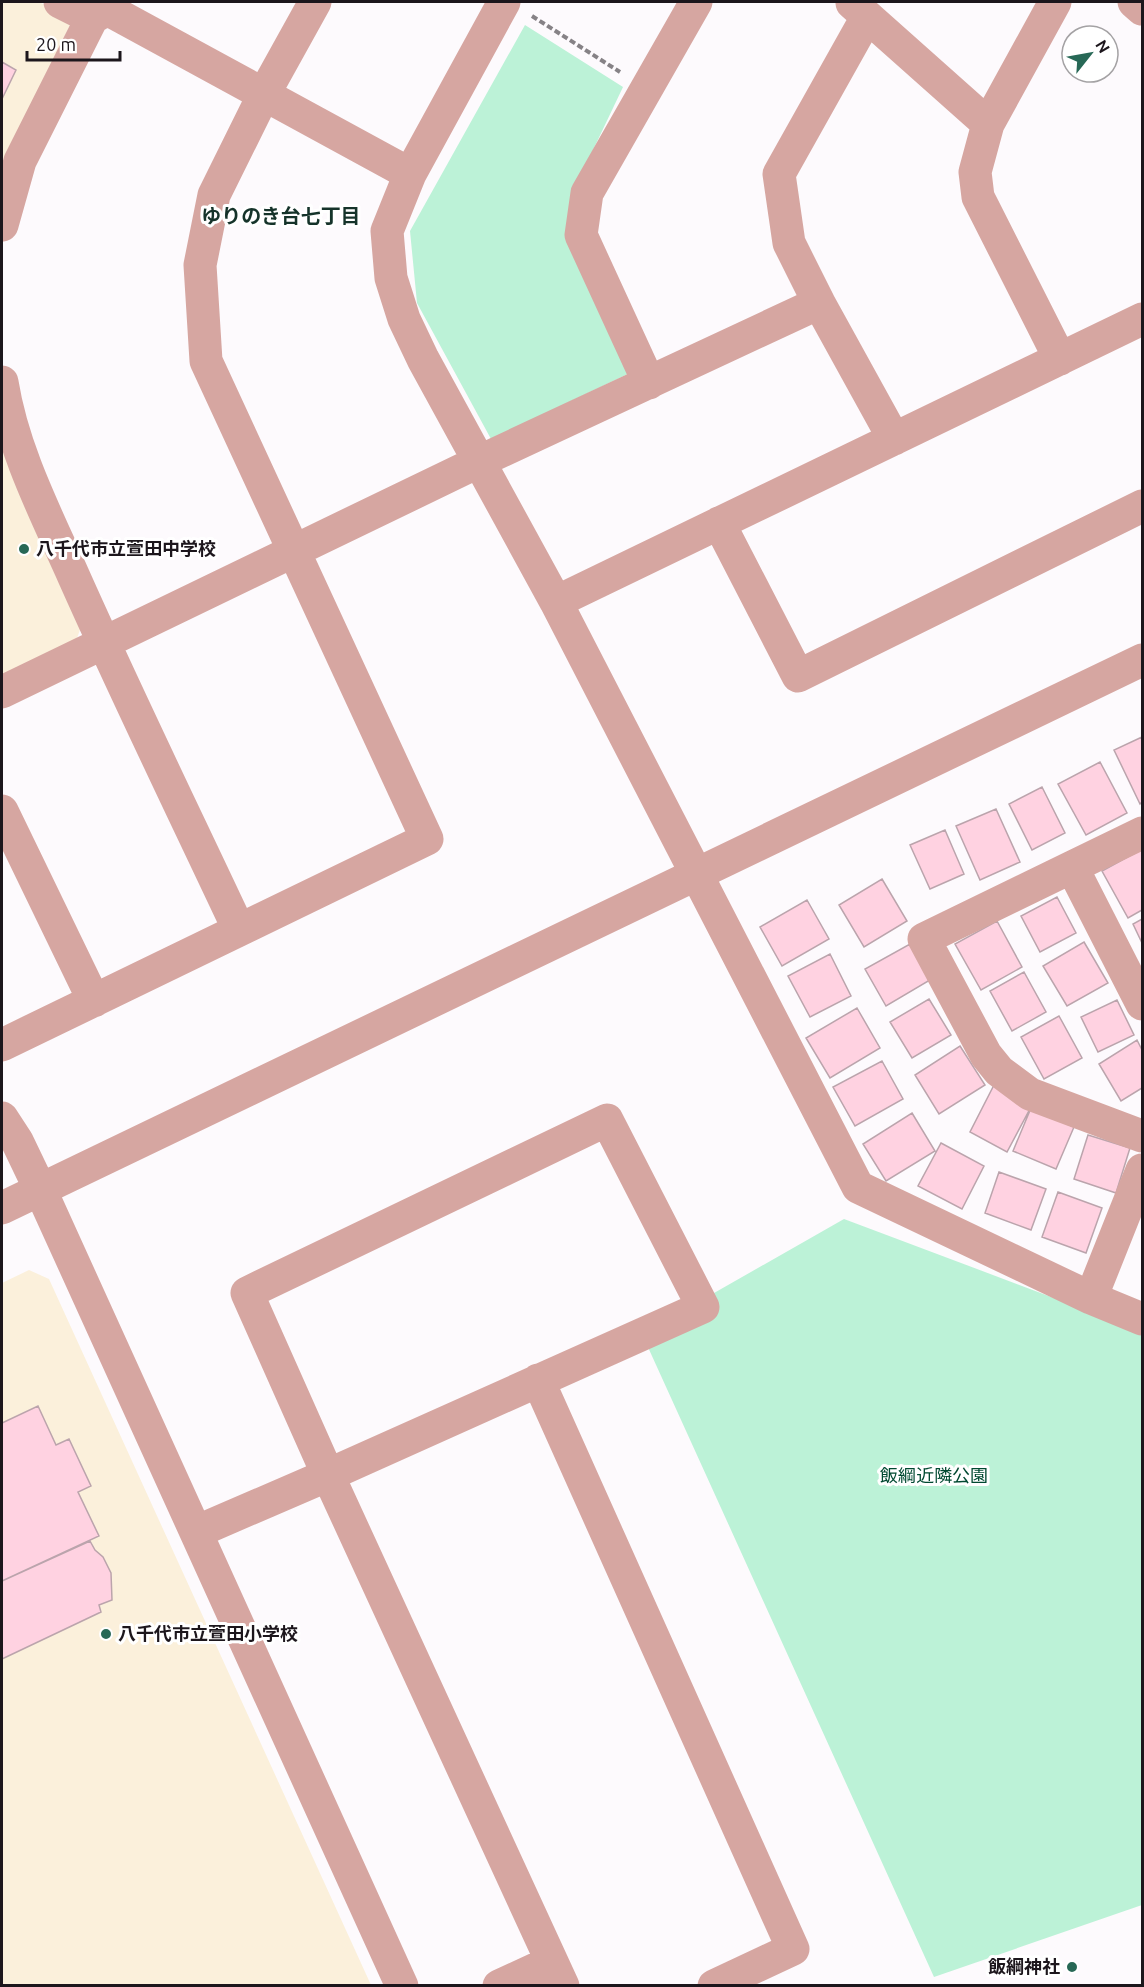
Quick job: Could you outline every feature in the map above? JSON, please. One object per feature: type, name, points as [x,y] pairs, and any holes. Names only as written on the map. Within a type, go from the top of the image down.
[{"type":"street","points":[[60,2],[103,9],[410,174]]},
{"type":"street","points":[[2,1045],[427,839],[206,361],[200,265],[214,195],[264,94],[315,2]]},
{"type":"street","points":[[649,382],[581,235],[587,193],[696,2]]},
{"type":"street","points":[[1055,2],[988,124],[975,172],[978,197],[1060,359]]},
{"type":"street","points":[[1134,2],[1143,9]]},
{"type":"street","points":[[516,8],[410,174],[387,231],[391,278],[404,319],[478,462],[556,602],[858,1186],[1091,1298],[1143,1319]]},
{"type":"street","points":[[2,225],[20,161],[103,9]]},
{"type":"street","points":[[894,439],[819,303],[789,243],[779,174],[859,9],[988,124]]},
{"type":"street","points":[[2,692],[478,462],[819,303]]},
{"type":"street","points":[[556,602],[1143,319]]},
{"type":"street","points":[[2,382],[11,425],[25,467],[103,643],[239,930]]},
{"type":"street","points":[[719,524],[798,676],[1143,506]]},
{"type":"street","points":[[2,1208],[1143,660]]},
{"type":"street","points":[[2,811],[94,1001]]},
{"type":"street","points":[[1143,832],[924,939],[986,1055],[999,1071],[1030,1094],[1143,1136]]},
{"type":"street","points":[[1072,867],[1143,1004]]},
{"type":"street","points":[[2,1118],[17,1141],[40,1190],[402,1986]]},
{"type":"street","points":[[196,1532],[328,1475],[703,1307],[607,1120],[247,1293],[328,1475],[557,1974],[499,1986]]},
{"type":"street","points":[[1091,1298],[1143,1170]]},
{"type":"street","points":[[538,1380],[793,1949],[714,1986]]},
{"type":"path","points":[[516,8],[646,88]]},
{"type":"shaded area","points":[[2,2],[39,2],[66,15],[70,25],[2,163]]},
{"type":"shaded area","name":"八千代市立萱田中学校","points":[[2,443],[81,627],[76,641],[2,677]]},
{"type":"shaded area","name":"八千代市立萱田小学校","points":[[29,1270],[49,1279],[371,1985],[2,1986],[2,1283]]},
{"type":"green space","points":[[525,25],[623,87],[574,190],[632,372],[491,439],[417,303],[410,231]]},
{"type":"green space","name":"飯綱近隣公園","points":[[844,1219],[1142,1331],[1142,1905],[934,1977],[642,1334]]},
{"type":"building","points":[[2,62],[16,70],[2,99]]},
{"type":"building","points":[[1142,737],[1142,802],[1140,804],[1114,750]]},
{"type":"building","points":[[1100,762],[1127,813],[1086,835],[1058,784]]},
{"type":"building","points":[[1042,787],[1065,833],[1032,850],[1009,804]]},
{"type":"building","points":[[996,809],[1020,862],[980,880],[956,826]]},
{"type":"building","points":[[945,830],[964,874],[930,889],[910,845]]},
{"type":"building","points":[[1142,849],[1142,910],[1128,918],[1102,871]]},
{"type":"building","points":[[882,879],[907,921],[864,947],[839,905]]},
{"type":"building","points":[[1057,897],[1076,933],[1040,952],[1021,916]]},
{"type":"building","points":[[807,900],[829,939],[782,966],[760,927]]},
{"type":"building","points":[[1142,919],[1142,943],[1133,924]]},
{"type":"building","points":[[997,921],[1022,967],[981,990],[955,944]]},
{"type":"building","points":[[1084,942],[1108,983],[1067,1006],[1043,966]]},
{"type":"building","points":[[910,944],[930,980],[886,1006],[865,969]]},
{"type":"building","points":[[830,954],[851,996],[810,1017],[788,976]]},
{"type":"building","points":[[1024,972],[1046,1012],[1012,1031],[990,991]]},
{"type":"building","points":[[929,999],[951,1035],[912,1058],[890,1022]]},
{"type":"building","points":[[1117,1000],[1134,1035],[1098,1052],[1081,1017]]},
{"type":"building","points":[[857,1008],[880,1048],[830,1078],[806,1038]]},
{"type":"building","points":[[1059,1016],[1082,1058],[1044,1079],[1021,1037]]},
{"type":"building","points":[[1137,1040],[1142,1050],[1142,1088],[1121,1101],[1099,1064]]},
{"type":"building","points":[[960,1046],[985,1085],[939,1114],[915,1075]]},
{"type":"building","points":[[882,1061],[903,1099],[855,1126],[833,1087]]},
{"type":"building","points":[[994,1085],[1032,1105],[1007,1152],[970,1132]]},
{"type":"building","points":[[1031,1108],[1074,1127],[1056,1169],[1013,1151]]},
{"type":"building","points":[[912,1113],[935,1151],[886,1181],[863,1144]]},
{"type":"building","points":[[1088,1135],[1130,1148],[1116,1193],[1074,1179]]},
{"type":"building","points":[[941,1143],[984,1166],[962,1209],[918,1186]]},
{"type":"building","points":[[999,1172],[1046,1189],[1031,1230],[985,1213]]},
{"type":"building","points":[[1058,1192],[1102,1208],[1086,1253],[1042,1237]]},
{"type":"building","points":[[38,1406],[56,1445],[69,1439],[91,1486],[78,1492],[99,1536],[2,1581],[2,1423]]},
{"type":"building","points":[[90,1541],[103,1557],[111,1573],[112,1600],[99,1605],[101,1612],[2,1659],[2,1581]]},
{"type":"place","name":"八千代市立萱田中学校","points":[[24,549]]},
{"type":"place","name":"八千代市立萱田小学校","points":[[106,1634]]},
{"type":"place","name":"飯綱神社","points":[[1072,1967]]},
{"type":"district","name":"ゆりのき台七丁目","points":[[281,216]]}]
